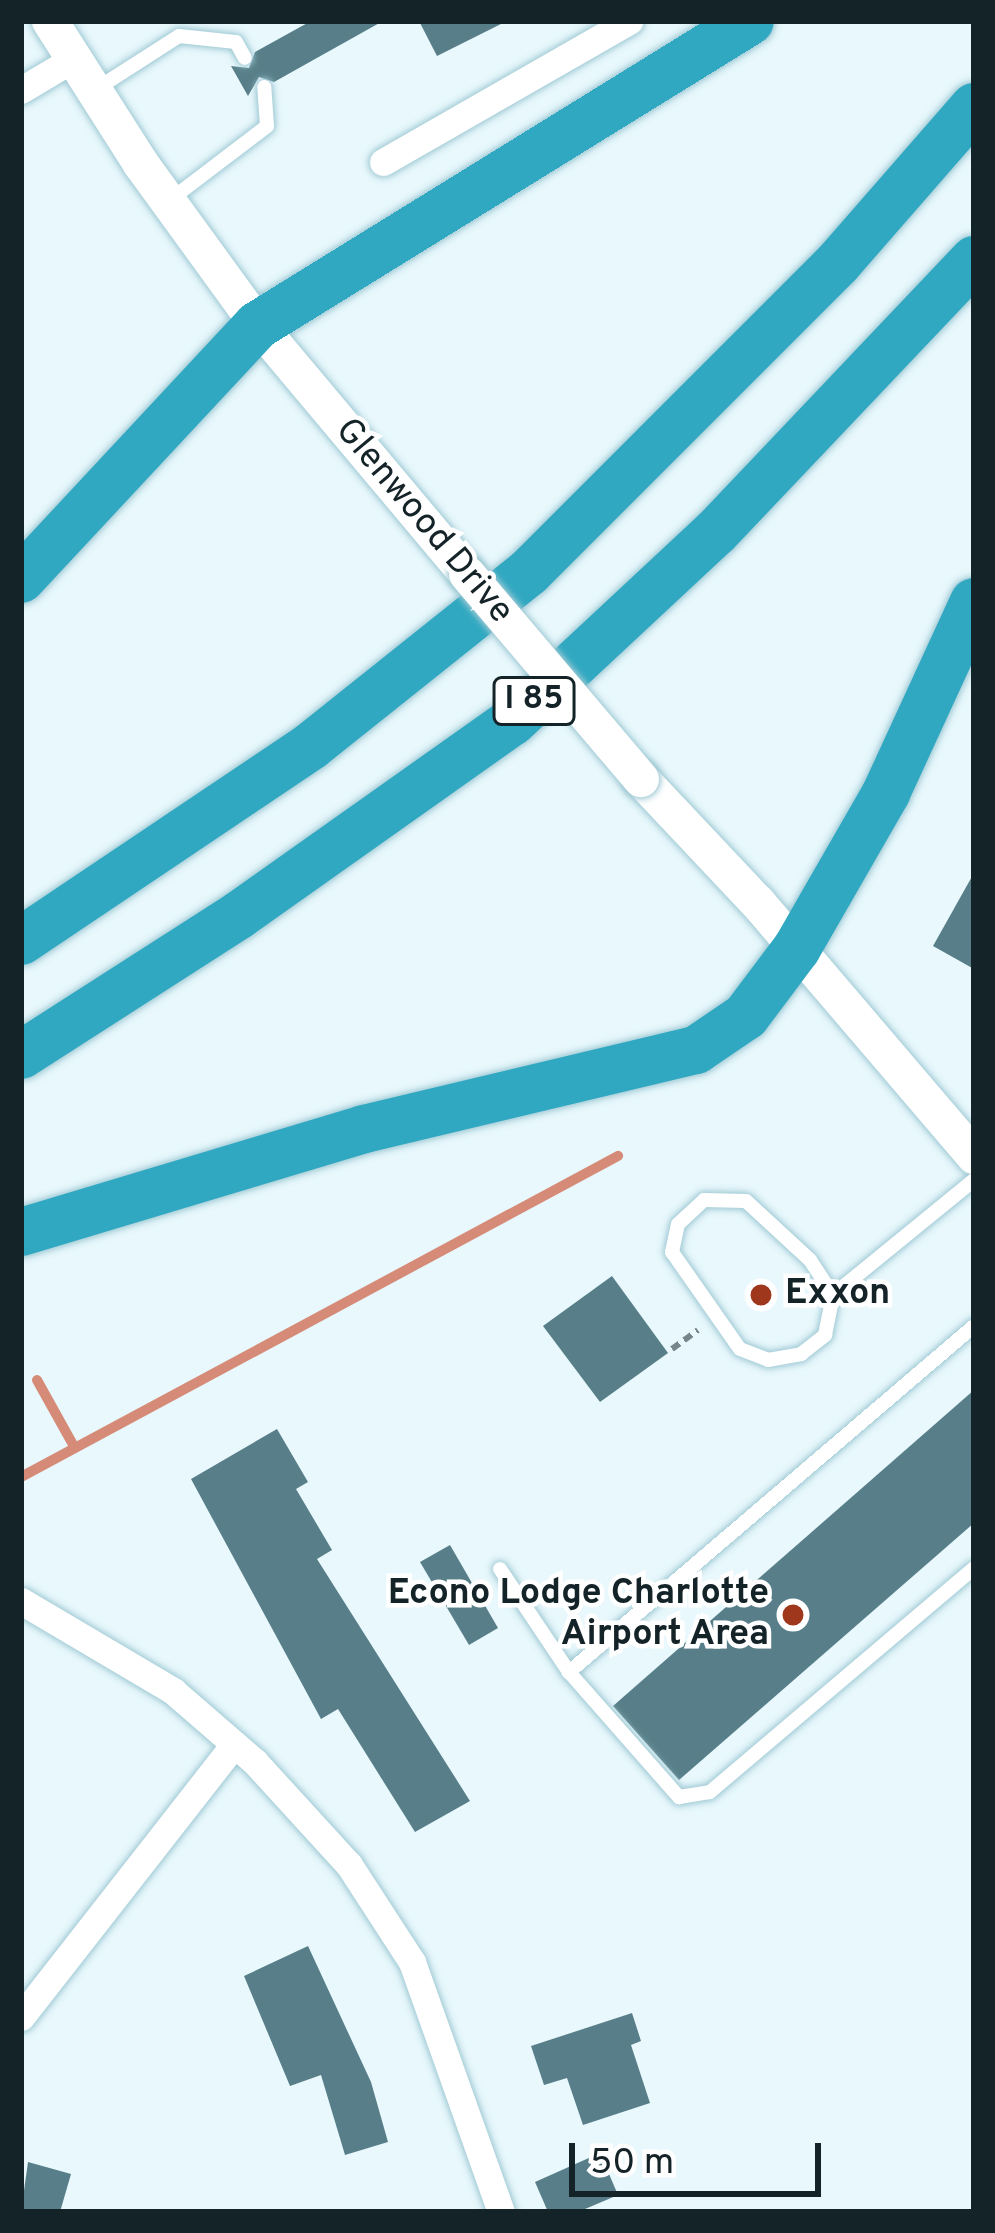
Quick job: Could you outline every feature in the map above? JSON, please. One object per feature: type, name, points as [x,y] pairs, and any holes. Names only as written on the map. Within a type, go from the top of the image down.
[{"type":"highway","points":[[21,579],[258,325],[750,21]]},
{"type":"highway","points":[[21,941],[311,746],[529,572],[838,263],[974,107]]},
{"type":"highway","name":"I 85","points":[[21,1055],[239,915],[512,722],[716,532],[974,260]]},
{"type":"highway","points":[[21,1232],[364,1130],[696,1050],[746,1016],[796,948],[886,793],[974,602]]},
{"type":"street","name":"Glenwood Drive","points":[[50,21],[168,202],[258,325],[640,779],[796,948],[974,1156]]},
{"type":"street","points":[[383,162],[629,21]]},
{"type":"street","points":[[21,90],[74,59]]},
{"type":"street","points":[[21,1601],[119,1654],[234,1744],[386,1913],[446,2042],[501,2212]]},
{"type":"street","points":[[21,2017],[234,1744]]},
{"type":"lane","points":[[94,91],[179,36],[236,42],[245,58]]},
{"type":"lane","points":[[168,202],[267,126],[264,87]]},
{"type":"lane","points":[[833,1295],[810,1260],[746,1201],[704,1200],[678,1224],[672,1252],[740,1349],[768,1360],[784,1358],[825,1335],[833,1295],[974,1180]]},
{"type":"lane","points":[[569,1672],[974,1326]]},
{"type":"lane","points":[[500,1569],[569,1672],[679,1797],[710,1792],[974,1568]]},
{"type":"path","points":[[672,1349],[717,1317]]},
{"type":"building","points":[[311,21],[383,21],[274,82],[259,77],[248,96],[231,66],[249,68],[255,52]]},
{"type":"building","points":[[419,21],[507,21],[437,56]]},
{"type":"building","points":[[974,873],[974,969],[933,946]]},
{"type":"building","points":[[612,1276],[668,1353],[600,1402],[543,1326]]},
{"type":"building","name":"Econo Lodge Charlotte Airport Area","points":[[974,1390],[974,1523],[679,1780],[613,1706]]},
{"type":"building","points":[[277,1429],[308,1482],[296,1489],[332,1550],[317,1559],[470,1801],[415,1832],[338,1709],[321,1719],[191,1479]]},
{"type":"building","points":[[450,1545],[498,1628],[469,1645],[420,1562]]},
{"type":"building","points":[[308,1946],[371,2082],[388,2142],[345,2155],[321,2075],[290,2086],[244,1976]]},
{"type":"building","points":[[632,2013],[641,2041],[631,2045],[650,2103],[583,2125],[567,2078],[544,2085],[531,2046]]},
{"type":"building","points":[[600,2153],[618,2195],[578,2212],[548,2212],[535,2182]]},
{"type":"building","points":[[28,2162],[71,2174],[60,2212],[21,2212]]},
{"type":"waterway","points":[[21,1477],[618,1156]]},
{"type":"waterway","points":[[37,1380],[72,1443]]},
{"type":"place","name":"Exxon","points":[[761,1295]]},
{"type":"place","name":"Econo Lodge Charlotte Airport Area","points":[[793,1615]]}]
